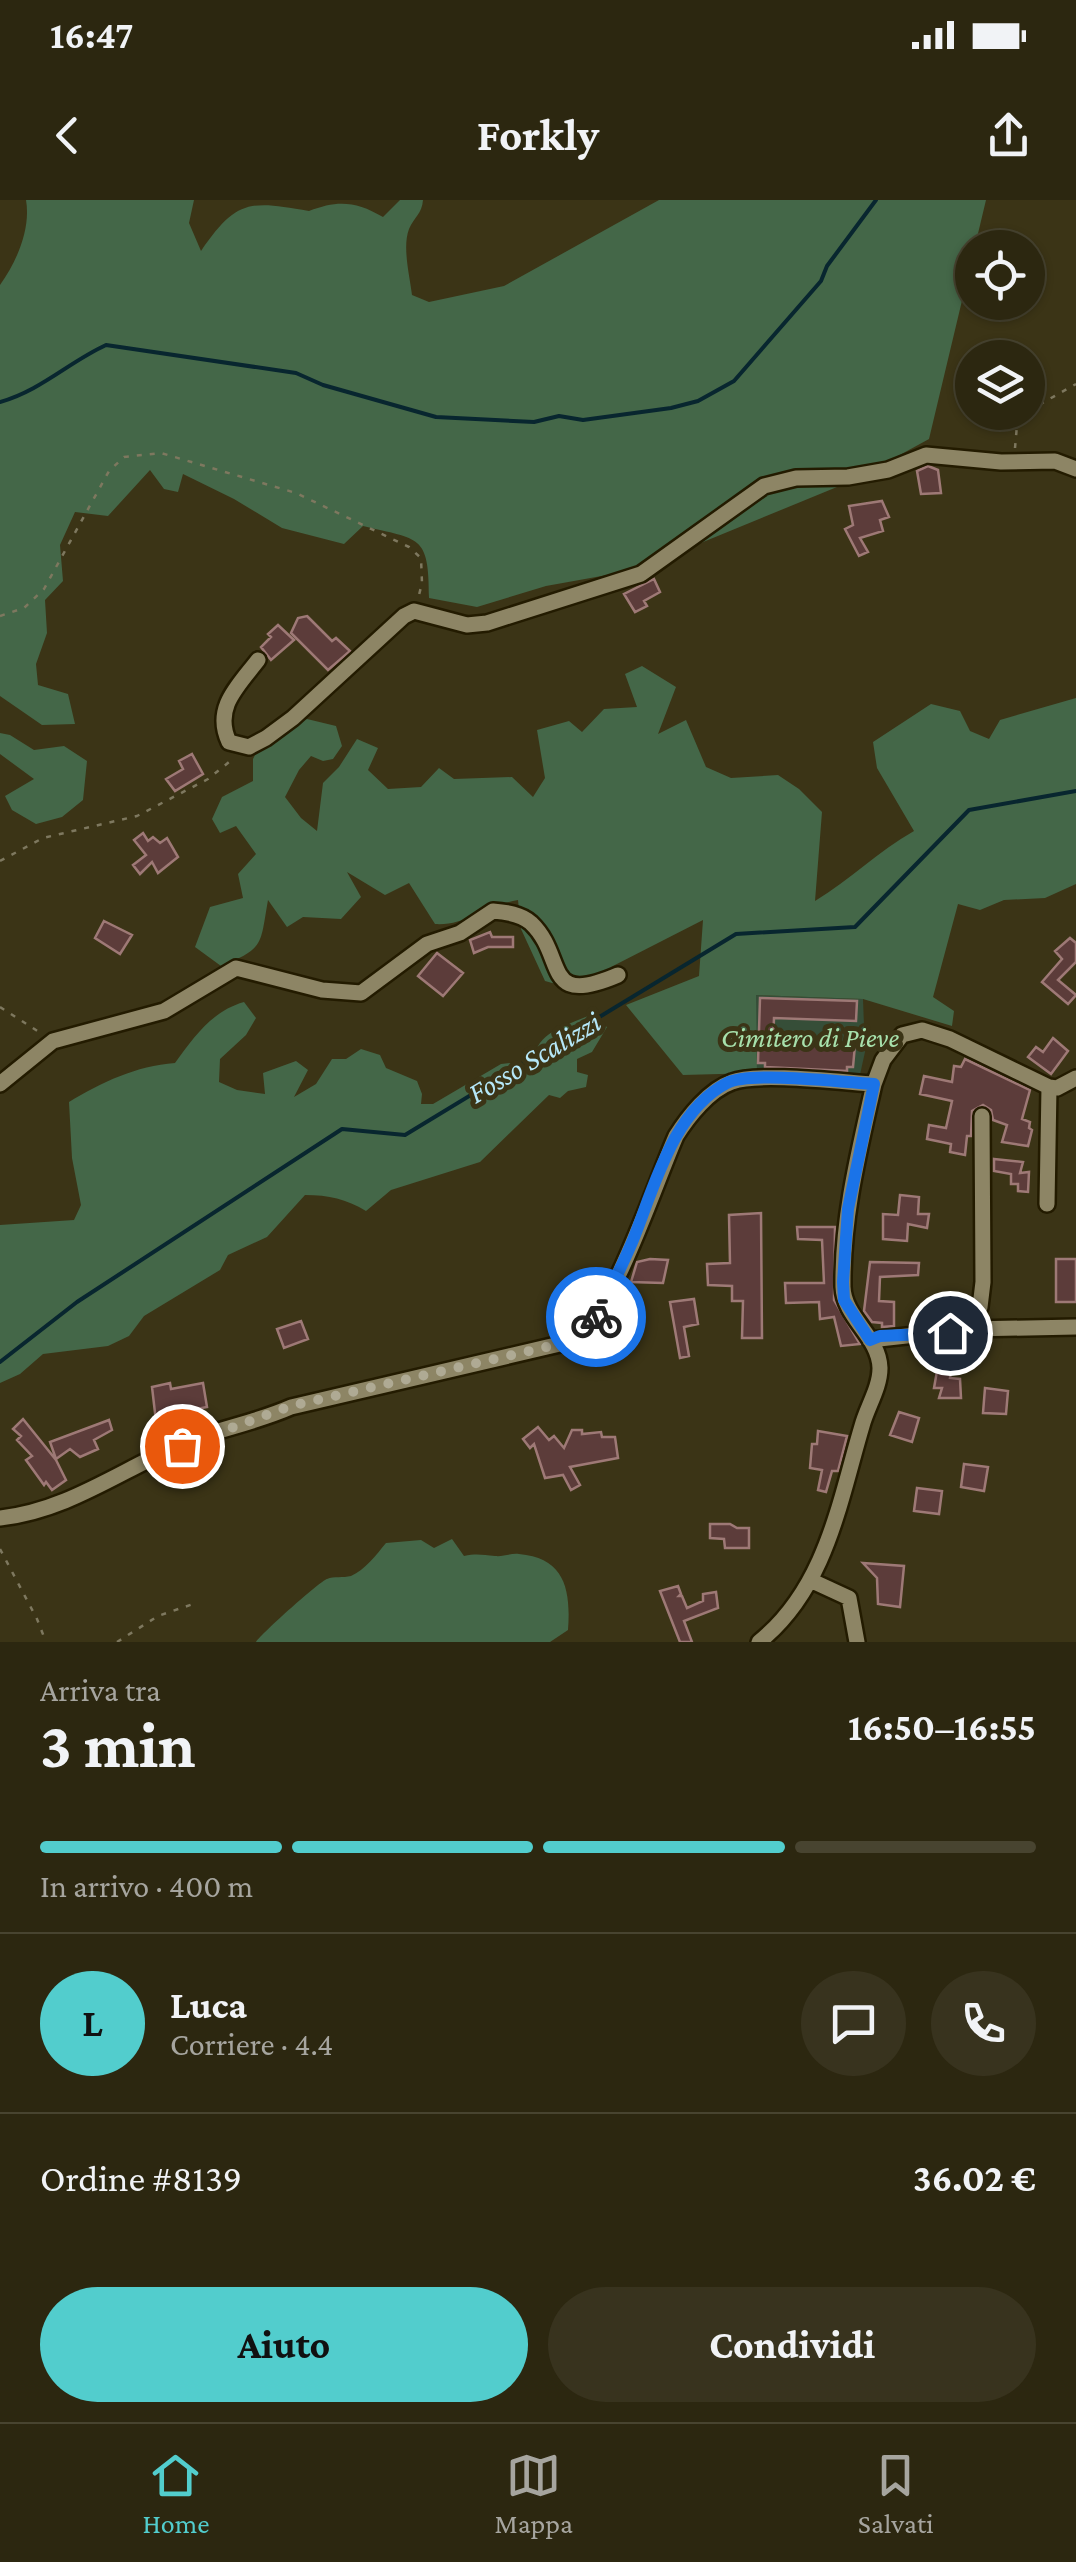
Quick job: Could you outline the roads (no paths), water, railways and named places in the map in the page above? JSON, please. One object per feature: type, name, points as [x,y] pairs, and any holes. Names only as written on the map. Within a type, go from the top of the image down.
[{"type":"street","points":[[258,660],[224,706],[223,728],[229,742],[248,746],[266,738],[414,610],[467,625],[487,623],[641,574],[764,486],[796,478],[848,477],[888,470],[926,454],[1001,462],[1055,461],[1076,469]]},
{"type":"street","points":[[0,1084],[52,1041],[164,1010],[236,968],[322,990],[362,992],[427,944],[460,933],[493,910],[512,913],[531,923],[564,981],[578,987],[618,976]]},
{"type":"street","points":[[759,1642],[810,1580],[840,1509],[862,1424],[879,1378],[880,1364],[870,1340],[844,1300],[843,1282],[848,1209],[874,1084],[883,1060],[902,1035],[922,1030],[950,1039],[1049,1087],[1057,1088],[1076,1078]]},
{"type":"street","points":[[0,1518],[54,1508],[210,1433],[268,1418],[291,1406],[577,1340],[591,1327],[615,1278],[676,1136],[688,1117],[717,1091],[727,1083],[758,1078],[874,1084]]},
{"type":"street","points":[[1047,1204],[1049,1087]]},
{"type":"street","points":[[970,1329],[980,1307],[983,1282],[982,1116]]},
{"type":"street","points":[[870,1340],[970,1329],[1076,1327]]},
{"type":"street","points":[[810,1580],[849,1598],[857,1642]]},
{"type":"waterway","points":[[0,402],[28,391],[106,345],[296,373],[323,385],[436,417],[534,422],[559,416],[583,420],[671,408],[698,401],[734,381],[821,281],[827,266],[876,200]]},
{"type":"waterway","name":"Fosso Scalizzi","points":[[0,1362],[77,1302],[342,1129],[405,1135],[736,934],[855,927],[969,810],[1076,791]]},
{"type":"park label","name":"Cimitero di Pieve","points":[[810,1037]]}]
